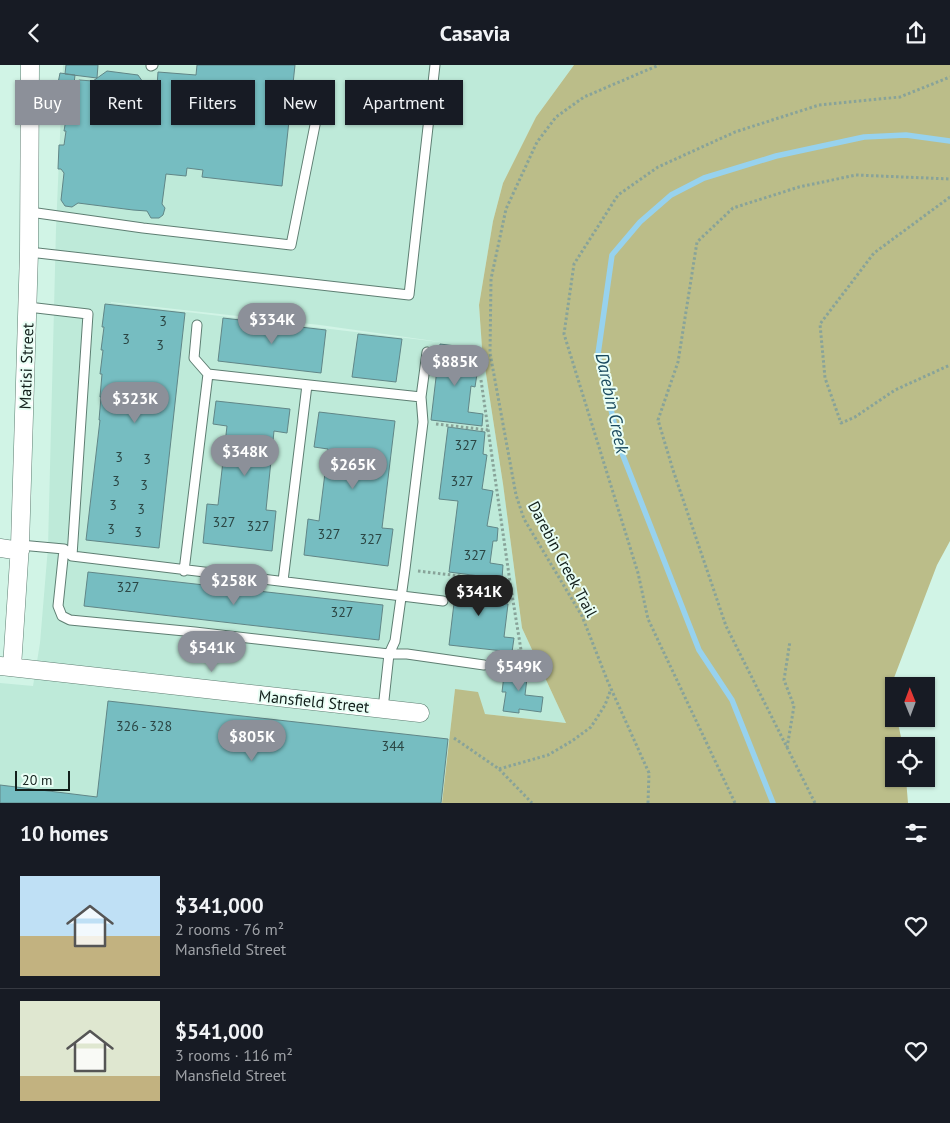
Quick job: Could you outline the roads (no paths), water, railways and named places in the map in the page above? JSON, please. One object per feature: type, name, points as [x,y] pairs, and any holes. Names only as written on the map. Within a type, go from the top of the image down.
[{"type":"street","name":"Matisi Street","points":[[6,666],[20,548],[30,212],[30,65]]},
{"type":"street","points":[[0,548],[20,548]]},
{"type":"street","name":"Mansfield Street","points":[[6,666],[420,713]]},
{"type":"lane","points":[[29,253],[409,295],[435,65]]},
{"type":"lane","points":[[30,212],[143,228],[291,245],[315,125]]},
{"type":"lane","points":[[28,307],[88,314],[72,556]]},
{"type":"lane","points":[[197,325],[194,358],[208,374],[421,397]]},
{"type":"lane","points":[[383,709],[390,655],[395,641],[423,423],[421,397],[426,352]]},
{"type":"lane","points":[[184,571],[208,374]]},
{"type":"lane","points":[[283,581],[307,385]]},
{"type":"lane","points":[[20,548],[64,549],[72,556],[443,601]]},
{"type":"lane","points":[[64,549],[58,606],[62,616],[70,620],[195,632],[390,655],[407,655],[484,665]]},
{"type":"waterway","name":"Darebin Creek","points":[[773,803],[732,700],[699,650],[620,448],[598,354],[612,255],[640,222],[671,195],[704,178],[776,156],[864,137],[906,135],[950,141]]}]
